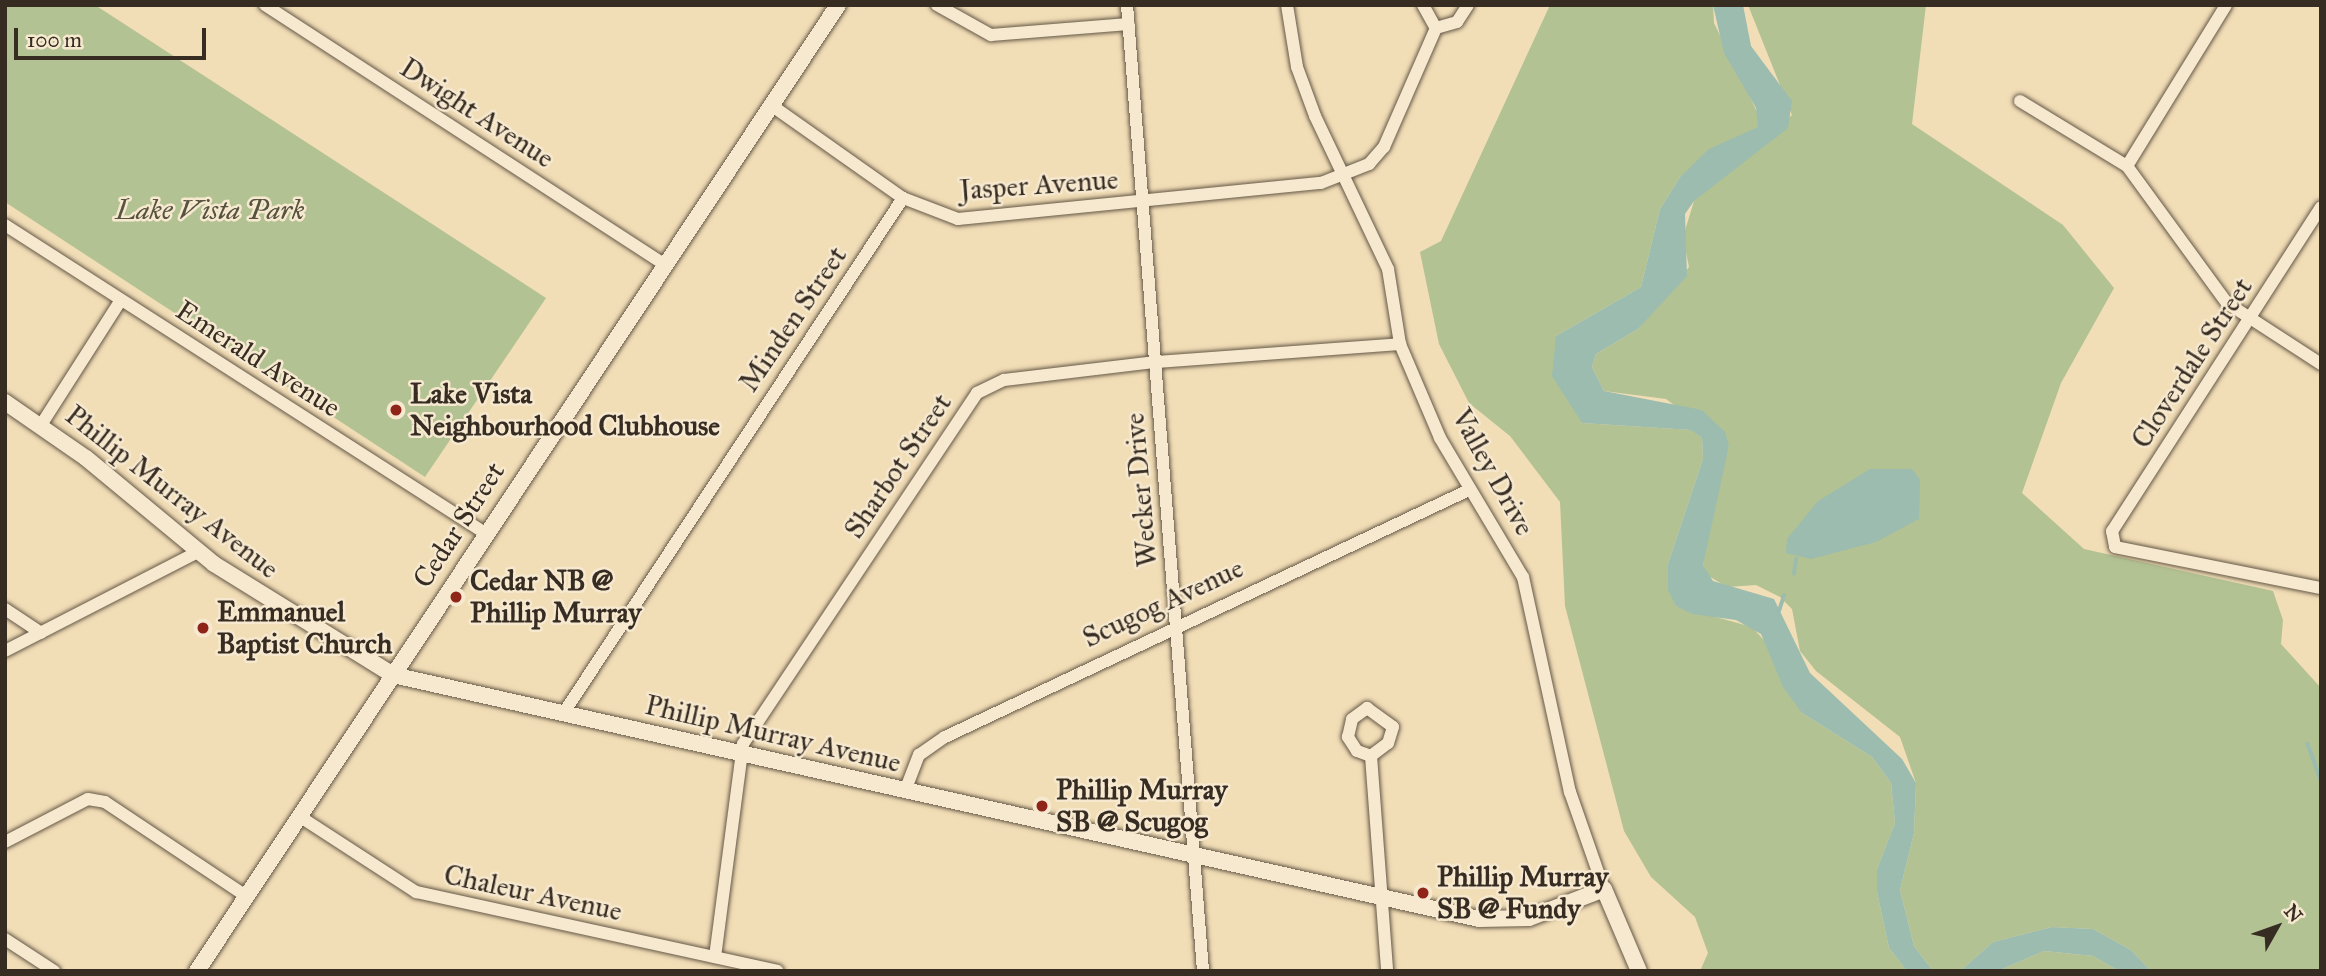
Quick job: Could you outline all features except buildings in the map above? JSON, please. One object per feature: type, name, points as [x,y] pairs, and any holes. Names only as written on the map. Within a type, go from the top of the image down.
[{"type":"street","name":"Dwight Avenue","points":[[265,5],[663,263]]},
{"type":"street","name":"Cedar Street","points":[[197,971],[663,263],[838,5]]},
{"type":"street","points":[[937,5],[991,35],[1129,24]]},
{"type":"street","name":"Wecker Drive","points":[[1127,5],[1203,971]]},
{"type":"street","name":"Valley Drive","points":[[1287,5],[1297,67],[1343,176],[1388,269],[1400,344],[1469,490],[1523,577],[1570,792],[1604,890],[1639,971]]},
{"type":"street","points":[[1423,5],[1436,28]]},
{"type":"street","points":[[1436,28],[1457,22],[1468,5]]},
{"type":"street","points":[[2127,166],[2226,5]]},
{"type":"street","points":[[1343,176],[1369,164],[1384,146],[1436,28]]},
{"type":"street","points":[[2020,102],[2127,166],[2227,303],[2321,364]]},
{"type":"street","name":"Jasper Avenue","points":[[771,105],[903,198],[958,219],[1142,202],[1343,176]]},
{"type":"street","name":"Minden Street","points":[[563,714],[903,198]]},
{"type":"street","name":"Cloverdale Street","points":[[2319,585],[2115,547],[2112,531],[2321,207]]},
{"type":"street","name":"Emerald Avenue","points":[[5,225],[485,533]]},
{"type":"street","points":[[41,425],[121,300]]},
{"type":"street","name":"Sharbot Street","points":[[715,957],[740,755],[977,393],[1004,380],[1156,362],[1400,344]]},
{"type":"street","name":"Phillip Murray Avenue","points":[[5,402],[41,425],[198,552],[393,674],[740,755],[1193,852],[1479,919],[1529,918],[1604,890]]},
{"type":"street","name":"Scugog Avenue","points":[[905,791],[919,755],[945,737],[1177,624],[1469,490]]},
{"type":"street","points":[[5,651],[198,552]]},
{"type":"street","points":[[5,609],[41,633]]},
{"type":"street","points":[[1371,756],[1387,971]]},
{"type":"street","points":[[5,842],[88,799],[104,803],[246,896]]},
{"type":"street","name":"Chaleur Avenue","points":[[299,816],[416,892],[777,971]]},
{"type":"street","points":[[5,939],[54,971]]},
{"type":"green space","name":"Lake Vista Park","points":[[5,5],[95,5],[546,298],[425,477],[5,202]]},
{"type":"green space","points":[[1550,5],[1713,5],[1714,23],[1759,116],[1758,128],[1680,177],[1660,209],[1641,287],[1556,336],[1582,423],[1692,430],[1702,438],[1703,459],[1668,564],[1676,606],[1752,627],[1770,647],[1802,713],[1872,757],[1891,783],[1895,823],[1877,869],[1877,892],[1889,948],[1907,971],[1700,971],[1708,953],[1695,917],[1651,877],[1624,831],[1565,606],[1560,502],[1510,436],[1469,403],[1439,344],[1420,252],[1441,241]]},
{"type":"green space","points":[[1748,5],[1926,5],[1912,124],[2063,225],[2114,288],[2061,383],[2022,493],[2084,549],[2273,591],[2283,620],[2281,644],[2321,688],[2321,971],[2151,971],[2131,950],[2093,929],[2052,927],[1993,942],[1960,971],[1933,971],[1914,946],[1900,890],[1914,833],[1916,783],[1900,737],[1816,671],[1800,651],[1792,609],[1780,597],[1756,585],[1727,587],[1707,575],[1703,565],[1711,515],[1729,446],[1666,399],[1604,391],[1592,367],[1596,354],[1638,329],[1689,267],[1683,237],[1694,201],[1792,115]]},
{"type":"green space","points":[[2044,951],[2093,956],[2119,971],[1998,971]]},
{"type":"shaded area","points":[[1713,5],[1743,5],[1751,46],[1792,101],[1788,128],[1694,201],[1685,214],[1687,276],[1638,329],[1596,354],[1592,367],[1604,391],[1702,410],[1725,432],[1729,446],[1703,565],[1713,581],[1774,599],[1810,673],[1902,759],[1916,783],[1914,833],[1900,890],[1914,946],[1933,971],[1907,971],[1889,948],[1877,892],[1877,869],[1895,823],[1891,783],[1872,757],[1802,713],[1783,687],[1761,634],[1736,620],[1692,614],[1676,606],[1668,590],[1668,564],[1703,459],[1702,438],[1691,430],[1582,423],[1552,376],[1556,336],[1641,287],[1660,209],[1680,177],[1709,149],[1758,127],[1756,108],[1724,53]]},
{"type":"shaded area","points":[[1870,469],[1912,469],[1920,480],[1919,519],[1876,542],[1811,559],[1786,553],[1787,539],[1818,501]]},
{"type":"shaded area","points":[[2052,927],[2093,929],[2131,950],[2151,971],[2119,971],[2093,956],[2044,951],[1998,971],[1960,971],[1993,942]]},
{"type":"waterway","points":[[1794,574],[1796,559]]},
{"type":"waterway","points":[[1779,611],[1784,596]]},
{"type":"waterway","points":[[2308,744],[2321,779]]},
{"type":"place","name":"Lake Vista Neighbourhood Clubhouse","points":[[396,410]]},
{"type":"place","name":"Cedar NB @ Phillip Murray","points":[[456,597]]},
{"type":"place","name":"Emmanuel Baptist Church","points":[[203,628]]},
{"type":"place","name":"Phillip Murray SB @ Scugog","points":[[1042,806]]},
{"type":"place","name":"Phillip Murray SB @ Fundy","points":[[1423,893]]}]
